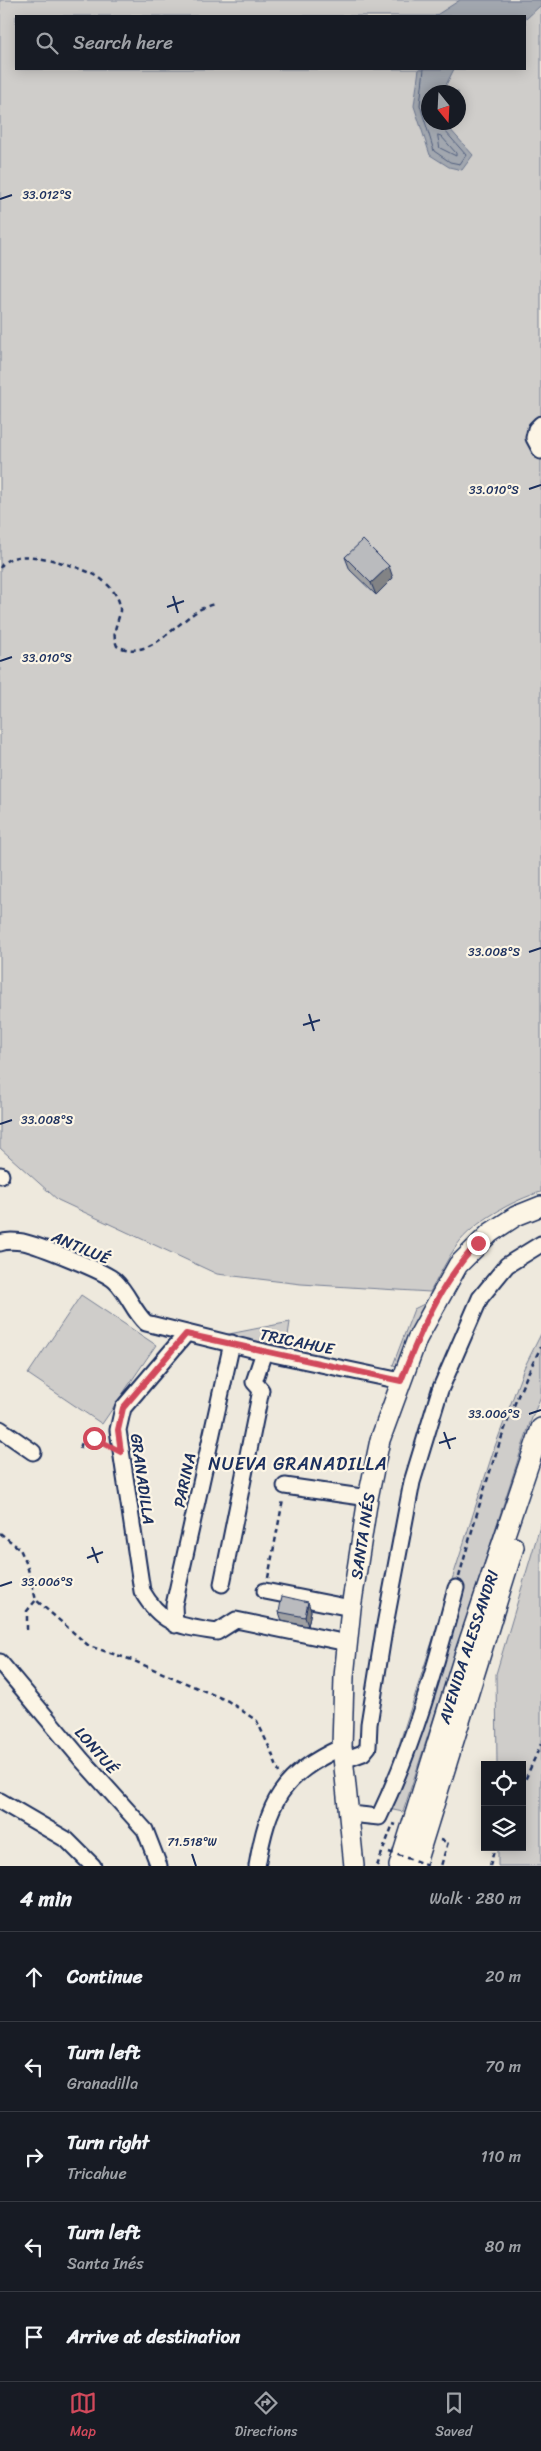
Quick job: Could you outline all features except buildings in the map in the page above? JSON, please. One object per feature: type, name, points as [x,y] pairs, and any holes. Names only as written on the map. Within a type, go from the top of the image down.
[{"type":"main road","name":"SANTA INÉS","points":[[354,1866],[343,1753],[347,1642],[368,1498],[380,1440],[417,1339],[458,1266],[490,1233],[516,1216],[541,1206]]},
{"type":"main road","name":"AVENIDA ALESSANDRI","points":[[394,1859],[541,1428]]},
{"type":"main road","name":"AVENIDA ALESSANDRI","points":[[415,1866],[541,1466]]},
{"type":"street","points":[[541,424],[536,429],[534,438],[541,451]]},
{"type":"street","name":"ANTILUÉ","points":[[0,1242],[25,1242],[95,1270],[114,1280],[136,1314],[146,1323],[186,1334]]},
{"type":"street","points":[[258,1866],[263,1830],[277,1797],[293,1777],[317,1758],[367,1751],[384,1630],[412,1482],[440,1390],[480,1298],[508,1264],[541,1244]]},
{"type":"street","name":"TRICAHUE","points":[[186,1334],[401,1381]]},
{"type":"street","name":"GRANADILLA","points":[[175,1625],[150,1605],[142,1591],[118,1430],[123,1408],[186,1334]]},
{"type":"street","name":"PARINA","points":[[175,1625],[174,1605],[232,1343]]},
{"type":"street","points":[[222,1584],[261,1390],[254,1382],[264,1352]]},
{"type":"street","points":[[0,1429],[32,1452]]},
{"type":"street","points":[[286,1486],[368,1498]]},
{"type":"street","points":[[350,1814],[379,1817],[400,1772],[436,1664],[456,1588]]},
{"type":"street","points":[[265,1591],[351,1608]]},
{"type":"street","points":[[175,1625],[217,1632],[236,1620],[347,1642]]},
{"type":"street","name":"LONTUÉ","points":[[0,1662],[82,1760],[145,1830],[159,1866]]},
{"type":"street","points":[[0,1801],[68,1840],[94,1866]]},
{"type":"path","points":[[0,568],[3,562],[14,556],[28,555],[93,574],[107,584],[119,602],[119,618],[113,636],[117,646],[124,649],[133,650],[147,647],[160,640],[198,611],[214,604]]},
{"type":"path","points":[[456,1588],[496,1450],[520,1387],[541,1347]]},
{"type":"path","points":[[80,1448],[84,1437],[94,1438],[121,1452]]},
{"type":"path","points":[[265,1591],[286,1486]]},
{"type":"path","points":[[0,1533],[20,1549],[27,1565],[36,1600],[89,1646],[132,1660],[228,1701],[257,1722],[271,1751],[284,1788]]},
{"type":"path","points":[[27,1630],[27,1611],[36,1600]]},
{"type":"path","points":[[526,1779],[541,1744]]},
{"type":"path","points":[[437,1849],[440,1840],[448,1842],[441,1866]]},
{"type":"path","points":[[490,1866],[494,1851]]},
{"type":"path","points":[[394,1859],[431,1866],[434,1857]]},
{"type":"shaded area","points":[[0,0],[541,0],[541,1192],[507,1206],[473,1228],[453,1250],[430,1292],[301,1284],[217,1274],[58,1200],[0,1148]]},
{"type":"shaded area","points":[[81,1295],[156,1345],[102,1424],[28,1374]]},
{"type":"shaded area","points":[[428,1302],[397,1366],[393,1365],[414,1309]]},
{"type":"shaded area","points":[[290,1322],[286,1349],[223,1338],[224,1335]]},
{"type":"shaded area","points":[[541,1334],[541,1396],[530,1423],[403,1812],[379,1807],[494,1449],[524,1368]]},
{"type":"shaded area","points":[[541,1523],[541,1866],[498,1866],[498,1851],[526,1851],[526,1761],[497,1761],[496,1674]]},
{"type":"water","points":[[460,0],[541,0],[541,5],[526,19],[526,15],[437,15]]},
{"type":"water","points":[[419,70],[454,70],[446,85],[421,85],[421,127],[414,106]]},
{"type":"water","points":[[422,130],[451,130],[473,155],[462,170],[449,167],[430,155]]},
{"type":"district","name":"NUEVA GRANADILLA","points":[[298,1464]]},
{"type":"route","points":[[94,1438],[121,1452],[118,1430],[123,1408],[186,1334],[401,1381],[417,1339],[449,1278],[478,1243]]}]
